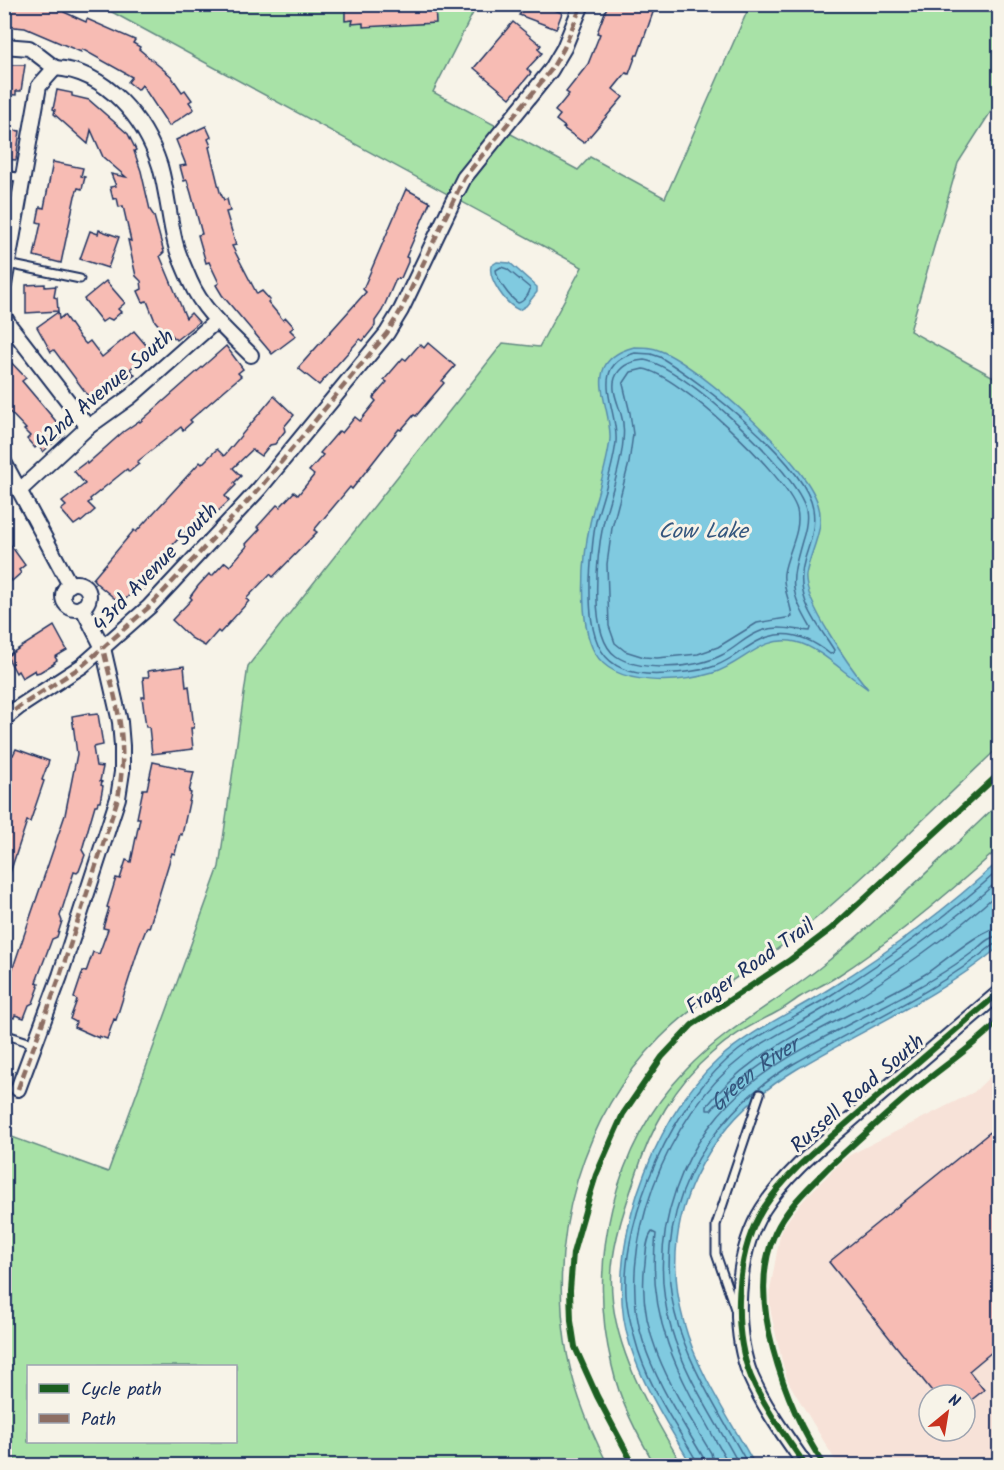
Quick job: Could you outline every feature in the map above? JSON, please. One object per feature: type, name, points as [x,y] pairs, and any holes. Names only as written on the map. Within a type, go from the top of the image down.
[{"type":"street","name":"43rd Avenue South","points":[[18,1089],[60,976],[118,798],[122,772],[121,730],[103,648],[149,607],[259,489],[387,333],[401,310],[464,178],[551,70],[564,48],[582,4]]},
{"type":"street","points":[[4,46],[29,48],[55,68],[69,69],[104,84],[123,103],[150,142],[159,164],[176,244],[202,304],[251,355]]},
{"type":"street","points":[[4,285],[39,86],[55,68]]},
{"type":"street","points":[[4,316],[88,427]]},
{"type":"street","name":"42nd Avenue South","points":[[20,490],[88,427],[130,397],[216,321]]},
{"type":"street","points":[[4,462],[70,585],[80,584],[87,590],[88,600],[82,607],[103,648],[82,666],[4,719]]},
{"type":"street","name":"Russell Road South","points":[[806,1466],[775,1421],[751,1375],[743,1347],[740,1295],[746,1250],[761,1212],[775,1191],[810,1155],[999,992]]},
{"type":"lane","points":[[4,175],[23,178]]},
{"type":"lane","points":[[8,264],[80,279]]},
{"type":"lane","points":[[4,1034],[34,1044]]},
{"type":"lane","points":[[740,1325],[716,1254],[716,1225],[760,1094]]},
{"type":"shaded area","points":[[999,1068],[999,1465],[838,1465],[786,1378],[768,1301],[782,1224],[836,1162],[974,1092]]},
{"type":"green space","points":[[99,5],[477,5],[433,92],[578,170],[590,157],[665,198],[750,5],[999,5],[999,99],[958,163],[910,331],[999,380],[999,747],[828,908],[784,944],[694,1008],[660,1038],[633,1069],[610,1103],[592,1140],[578,1179],[568,1218],[563,1259],[562,1300],[565,1341],[571,1373],[587,1420],[608,1465],[25,1466],[5,1457],[4,1134],[108,1172],[219,867],[248,666],[503,343],[539,347],[582,267]]},
{"type":"green space","points":[[999,803],[999,848],[900,932],[858,963],[743,1030],[720,1046],[686,1079],[656,1125],[625,1209],[612,1267],[612,1294],[623,1346],[643,1395],[682,1465],[655,1465],[630,1417],[615,1379],[605,1327],[603,1288],[605,1248],[612,1209],[623,1171],[640,1134],[661,1101],[701,1055],[845,947]]},
{"type":"water","points":[[497,262],[510,263],[537,287],[537,292],[526,306],[519,310],[509,303],[492,278],[491,266]]},
{"type":"water","name":"Cow Lake","points":[[634,347],[661,351],[701,376],[750,418],[794,464],[809,486],[820,513],[819,531],[806,575],[807,586],[829,634],[868,689],[814,649],[796,642],[773,642],[713,673],[666,680],[649,680],[617,672],[604,664],[595,653],[586,625],[584,571],[592,513],[610,439],[602,373],[607,363],[617,354]]},
{"type":"water","name":"Green River","points":[[999,861],[999,947],[951,982],[797,1069],[765,1091],[737,1117],[714,1146],[696,1177],[683,1211],[677,1246],[677,1284],[684,1323],[697,1360],[715,1396],[755,1465],[692,1466],[642,1377],[630,1345],[623,1310],[622,1271],[627,1231],[638,1192],[653,1153],[672,1117],[694,1085],[719,1059],[745,1039],[874,960],[938,913]]},
{"type":"building","points":[[4,4],[56,4],[65,8],[64,12],[86,22],[87,19],[135,40],[133,43],[171,76],[182,92],[185,90],[192,100],[189,102],[194,109],[169,126],[142,85],[138,90],[128,82],[132,77],[82,49],[81,52],[25,28],[4,26]]},
{"type":"building","points":[[345,4],[435,4],[436,23],[363,27],[363,23],[352,24],[353,20],[345,21]]},
{"type":"building","points":[[503,4],[541,4],[562,13],[556,29],[519,15],[521,13]]},
{"type":"building","points":[[608,4],[656,4],[629,74],[626,73],[613,89],[623,97],[584,143],[563,128],[565,127],[556,120],[560,115],[555,111],[569,94],[566,92],[588,64],[600,34],[597,33]]},
{"type":"building","points":[[513,22],[541,45],[538,49],[542,53],[527,69],[531,73],[510,98],[474,68]]},
{"type":"building","points":[[4,65],[25,65],[21,91],[16,91],[16,95],[4,94]]},
{"type":"building","points":[[57,90],[89,100],[128,134],[136,150],[134,151],[150,210],[154,216],[164,252],[160,256],[186,318],[191,313],[199,322],[176,340],[172,335],[169,337],[155,321],[147,301],[143,302],[138,291],[142,289],[141,281],[136,276],[123,206],[119,207],[117,198],[113,199],[110,187],[116,186],[111,174],[126,177],[103,157],[91,130],[88,144],[54,114]]},
{"type":"building","points":[[206,126],[211,137],[208,139],[211,146],[209,147],[220,192],[224,200],[227,199],[230,211],[226,212],[236,245],[232,246],[257,294],[262,291],[283,320],[286,318],[294,327],[290,330],[296,336],[272,354],[222,295],[216,285],[219,283],[209,262],[206,263],[198,235],[202,234],[187,180],[184,181],[180,166],[186,165],[176,140]]},
{"type":"building","points":[[4,129],[20,131],[16,160],[4,159]]},
{"type":"building","points":[[53,162],[83,168],[81,176],[85,177],[82,189],[78,188],[75,196],[61,263],[34,256],[41,223],[37,222],[40,207],[44,208]]},
{"type":"building","points":[[406,189],[430,202],[406,257],[408,262],[401,278],[396,279],[375,321],[375,326],[363,341],[360,339],[319,385],[298,368],[366,292],[363,289]]},
{"type":"building","points":[[99,230],[119,237],[108,268],[80,259],[90,231],[98,234]]},
{"type":"building","points":[[106,281],[125,303],[118,309],[121,312],[112,320],[108,318],[102,322],[84,299]]},
{"type":"building","points":[[45,284],[45,287],[56,286],[54,297],[57,298],[58,311],[26,313],[26,285]]},
{"type":"building","points":[[58,312],[59,319],[64,315],[80,338],[86,344],[90,341],[102,357],[134,331],[151,351],[130,369],[135,375],[95,405],[54,350],[51,352],[37,327]]},
{"type":"building","points":[[428,343],[455,366],[442,381],[444,383],[416,416],[414,415],[401,430],[399,429],[352,489],[350,487],[314,530],[317,532],[273,577],[270,574],[246,599],[249,601],[220,633],[218,631],[205,646],[191,638],[172,620],[192,599],[190,597],[198,586],[209,574],[212,576],[225,562],[230,566],[260,529],[257,527],[277,505],[280,507],[294,492],[298,495],[314,475],[309,471],[323,455],[320,453],[339,431],[342,433],[355,417],[360,421],[376,401],[373,398],[387,382],[384,380],[403,358],[406,360],[420,344],[424,348]]},
{"type":"building","points":[[226,346],[243,369],[238,373],[241,376],[190,420],[192,422],[183,430],[181,427],[137,462],[139,464],[129,472],[127,469],[90,499],[88,503],[95,510],[74,525],[61,510],[66,506],[62,502],[85,484],[74,471],[86,462],[87,464],[123,432],[140,422]]},
{"type":"building","points":[[4,355],[26,378],[22,381],[65,432],[43,452],[38,445],[35,448],[27,439],[30,436],[24,430],[26,429],[4,406]]},
{"type":"building","points":[[274,396],[294,415],[275,444],[270,445],[261,456],[252,450],[233,468],[241,476],[225,496],[229,501],[208,521],[204,517],[193,528],[191,525],[169,549],[170,551],[159,563],[164,567],[144,589],[139,584],[125,600],[123,598],[119,602],[96,583],[93,579],[134,530],[136,532],[200,462],[202,464],[217,449],[224,456]]},
{"type":"building","points":[[4,536],[25,565],[19,570],[21,573],[12,581],[9,577],[4,581]]},
{"type":"building","points":[[54,626],[67,650],[55,657],[57,660],[55,663],[40,672],[36,673],[35,670],[22,678],[18,671],[16,673],[7,656]]},
{"type":"building","points":[[184,666],[194,728],[191,728],[193,749],[152,754],[142,697],[145,697],[143,677],[149,677],[148,671]]},
{"type":"building","points":[[89,713],[89,715],[98,714],[103,745],[93,747],[96,766],[103,767],[100,802],[95,805],[82,850],[85,855],[79,871],[74,872],[60,916],[62,921],[57,937],[52,939],[36,982],[39,983],[39,987],[33,1003],[29,1005],[24,1018],[15,1015],[14,1018],[4,1014],[4,994],[65,815],[77,754],[72,716]]},
{"type":"building","points":[[16,749],[49,761],[30,822],[27,821],[6,885],[4,762],[8,753],[13,755]]},
{"type":"building","points":[[153,762],[194,772],[189,792],[191,793],[182,835],[180,834],[175,854],[172,853],[149,928],[147,927],[139,947],[116,1020],[114,1019],[107,1039],[99,1036],[99,1038],[74,1027],[76,1022],[70,1019],[77,1000],[74,998],[83,971],[86,972],[93,952],[99,954],[108,929],[103,928],[116,878],[120,879],[126,860],[131,862],[143,789],[147,789]]},
{"type":"building","points":[[999,1125],[999,1346],[969,1371],[984,1390],[977,1396],[977,1383],[925,1383],[829,1262]]},
{"type":"marked path","points":[[4,719],[82,666],[149,607],[259,489],[387,333],[401,310],[464,178],[551,70],[564,48],[582,4]]},
{"type":"marked path","points":[[18,1089],[60,976],[118,798],[122,765],[121,734],[103,648]]},
{"type":"cycle path","name":"Frager Road Trail","points":[[634,1466],[597,1396],[575,1347],[570,1290],[573,1253],[587,1204],[596,1175],[623,1114],[662,1057],[692,1025],[790,960],[831,929],[1000,773]]},
{"type":"cycle path","points":[[806,1466],[763,1400],[751,1377],[745,1358],[741,1337],[739,1292],[747,1247],[754,1227],[773,1195],[809,1156],[1000,992]]},
{"type":"cycle path","points":[[825,1466],[794,1410],[773,1349],[764,1291],[767,1261],[775,1233],[792,1206],[830,1166],[898,1104],[1000,1020]]}]
